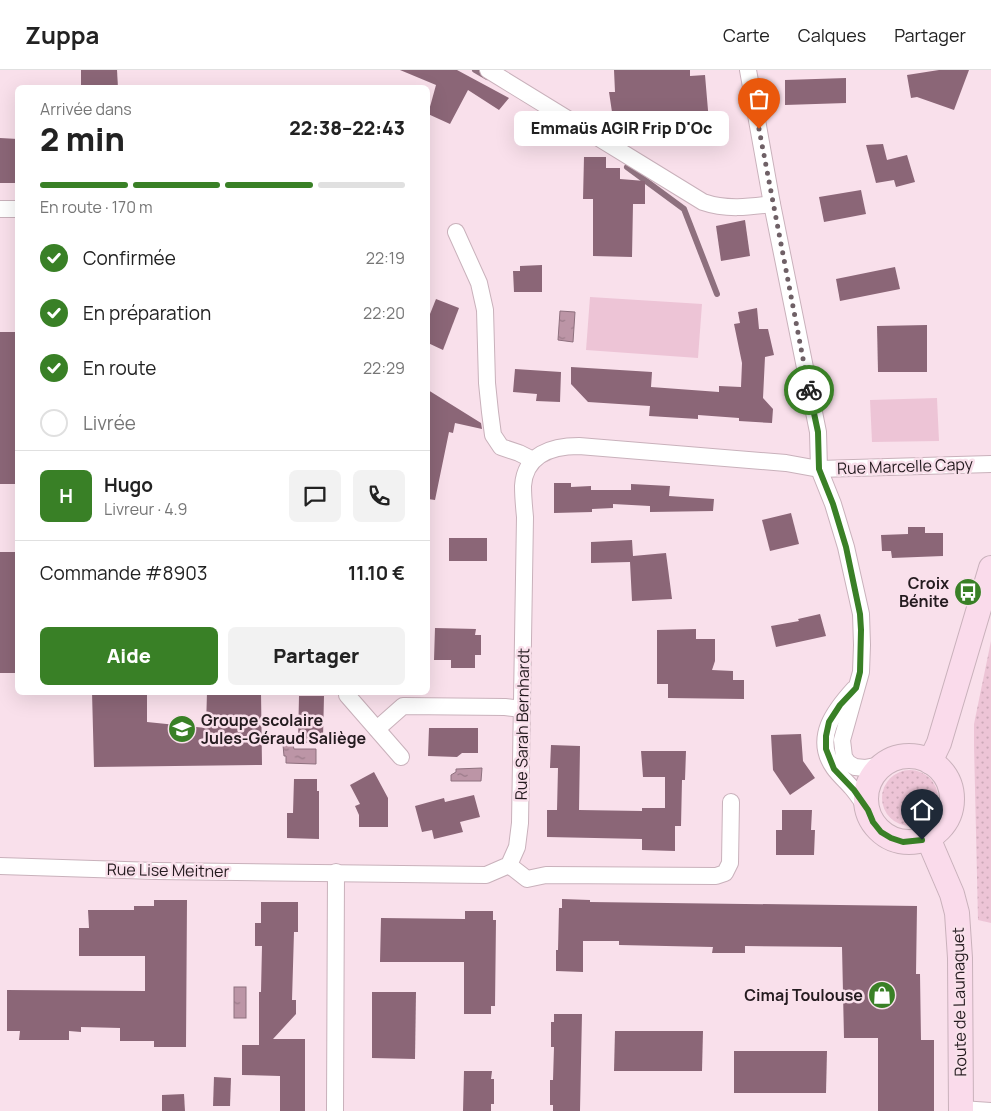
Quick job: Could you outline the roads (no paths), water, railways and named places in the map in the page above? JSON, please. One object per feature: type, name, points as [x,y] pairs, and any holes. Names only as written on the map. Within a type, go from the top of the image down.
[{"type":"main road","points":[[930,762],[939,743],[991,568]]},
{"type":"main road","points":[[904,757],[918,758],[930,762],[948,780],[952,798],[946,822],[928,838],[910,842],[891,838],[876,827],[868,810],[866,795],[874,774],[891,760],[904,757]]},
{"type":"main road","name":"Route de Launaguet","points":[[928,838],[952,894],[957,913],[960,958],[961,1110]]},
{"type":"street","points":[[488,70],[703,202],[719,206],[744,208],[772,204]]},
{"type":"street","points":[[748,70],[772,204],[818,432],[819,469],[833,504],[846,547],[860,614],[862,645],[860,672],[842,740],[844,757],[856,767],[865,768],[885,764]]},
{"type":"street","points":[[0,209],[15,209]]},
{"type":"street","points":[[456,232],[478,283],[486,310],[487,383],[494,435],[501,447],[534,460],[548,450],[562,446],[580,446],[786,463],[819,469]]},
{"type":"street","name":"Rue Sarah Bernhardt","points":[[509,865],[518,847],[520,823],[525,518],[523,485],[527,470],[534,460]]},
{"type":"street","name":"Rue Marcelle Capy","points":[[819,469],[991,464]]},
{"type":"street","points":[[856,688],[840,705],[829,722],[826,749],[834,769],[854,790],[868,810]]},
{"type":"street","points":[[347,695],[401,757]]},
{"type":"street","points":[[377,729],[403,706],[506,707],[522,709]]},
{"type":"street","points":[[335,1111],[336,872],[486,875],[509,865],[527,879],[546,875],[716,876],[725,873],[730,863],[731,802]]},
{"type":"street","name":"Rue Lise Meitner","points":[[0,866],[156,871],[336,872]]},
{"type":"street","points":[[961,1110],[991,1111]]},
{"type":"water","points":[[560,311],[575,312],[573,342],[558,340]]},
{"type":"water","points":[[283,745],[293,745],[294,749],[316,749],[316,764],[286,763]]},
{"type":"water","points":[[482,768],[481,781],[451,781],[451,775],[456,772],[456,769]]},
{"type":"water","points":[[234,987],[246,987],[246,1018],[234,1018]]},
{"type":"waterway","points":[[475,70],[487,77]]},
{"type":"waterway","points":[[627,167],[684,209],[717,294]]},
{"type":"place","name":"Emmaüs AGIR Frip D'Oc","points":[[759,129]]},
{"type":"place","name":"Croix Bénite","points":[[968,592]]},
{"type":"place","name":"Groupe scolaire Jules-Géraud Saliège","points":[[182,729]]},
{"type":"place","name":"Cimaj Toulouse","points":[[882,995]]}]
